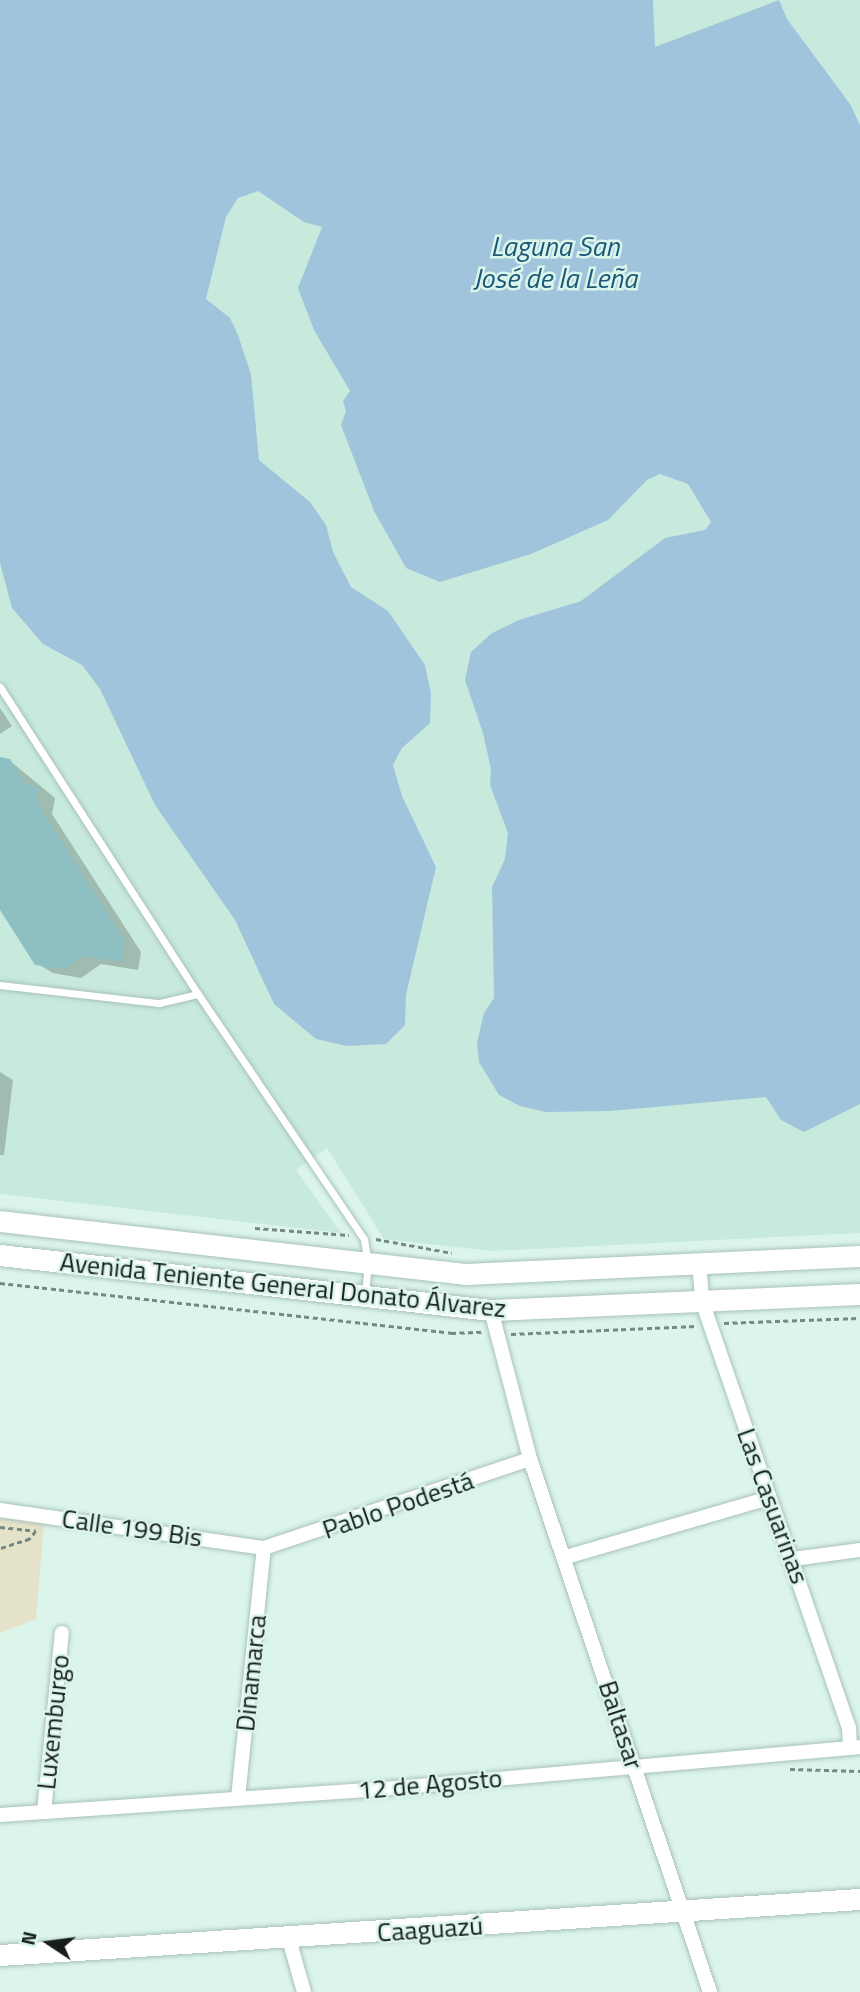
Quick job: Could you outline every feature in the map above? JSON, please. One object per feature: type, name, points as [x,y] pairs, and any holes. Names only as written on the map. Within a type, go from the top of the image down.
[{"type":"main road","name":"Avenida Teniente General Donato Álvarez","points":[[0,1221],[474,1274],[860,1256]]},
{"type":"main road","name":"Avenida Teniente General Donato Álvarez","points":[[0,1255],[491,1310],[860,1294]]},
{"type":"main road","name":"Caaguazú","points":[[0,1955],[289,1939],[860,1899]]},
{"type":"street","name":"Las Casuarinas","points":[[699,1263],[702,1301],[769,1498],[793,1559],[855,1748]]},
{"type":"street","name":"Baltasar","points":[[491,1310],[530,1460],[566,1557],[710,1992]]},
{"type":"street","name":"Pablo Podestá","points":[[264,1548],[530,1460]]},
{"type":"street","points":[[566,1557],[769,1498]]},
{"type":"street","name":"Calle 199 Bis","points":[[0,1510],[264,1548]]},
{"type":"street","name":"Dinamarca","points":[[238,1798],[264,1548]]},
{"type":"street","points":[[793,1559],[860,1550]]},
{"type":"street","name":"Luxemburgo","points":[[44,1812],[62,1633]]},
{"type":"street","name":"12 de Agosto","points":[[0,1815],[855,1748]]},
{"type":"street","points":[[289,1939],[304,1992]]},
{"type":"lane","points":[[0,687],[198,993],[363,1237],[368,1264],[365,1297]]},
{"type":"lane","points":[[0,985],[159,1003],[198,993]]},
{"type":"path","points":[[255,1227],[363,1237],[456,1254]]},
{"type":"path","points":[[0,1527],[36,1531],[30,1539],[0,1549]]},
{"type":"shaded area","name":"Laguna San José de la Leña","points":[[0,0],[860,0],[860,1233],[491,1251],[384,1239],[327,1148],[296,1170],[341,1233],[0,1194]]},
{"type":"shaded area","points":[[0,1518],[44,1523],[36,1619],[0,1633]]},
{"type":"water","name":"Laguna San José de la Leña","points":[[0,0],[653,0],[655,47],[779,0],[787,19],[850,104],[860,125],[860,1104],[804,1132],[781,1120],[766,1097],[610,1111],[546,1112],[520,1106],[499,1095],[479,1062],[477,1043],[484,1013],[494,998],[492,887],[505,859],[508,833],[490,785],[491,769],[483,733],[465,680],[471,652],[492,633],[519,620],[581,601],[665,538],[705,530],[711,522],[688,484],[660,474],[647,480],[608,520],[531,554],[440,582],[406,568],[374,511],[341,425],[346,411],[343,401],[350,391],[314,330],[298,288],[322,227],[304,222],[258,191],[238,198],[226,217],[206,299],[230,318],[251,374],[259,460],[310,502],[326,525],[333,552],[351,587],[388,611],[425,665],[431,693],[430,723],[402,748],[393,765],[402,796],[436,867],[406,995],[405,1025],[386,1044],[347,1046],[316,1039],[274,1004],[235,920],[155,805],[100,689],[82,665],[43,644],[12,608],[0,563]]},
{"type":"building","points":[[0,757],[10,759],[26,784],[39,787],[37,803],[125,941],[122,962],[84,956],[64,969],[35,965],[0,910]]}]
